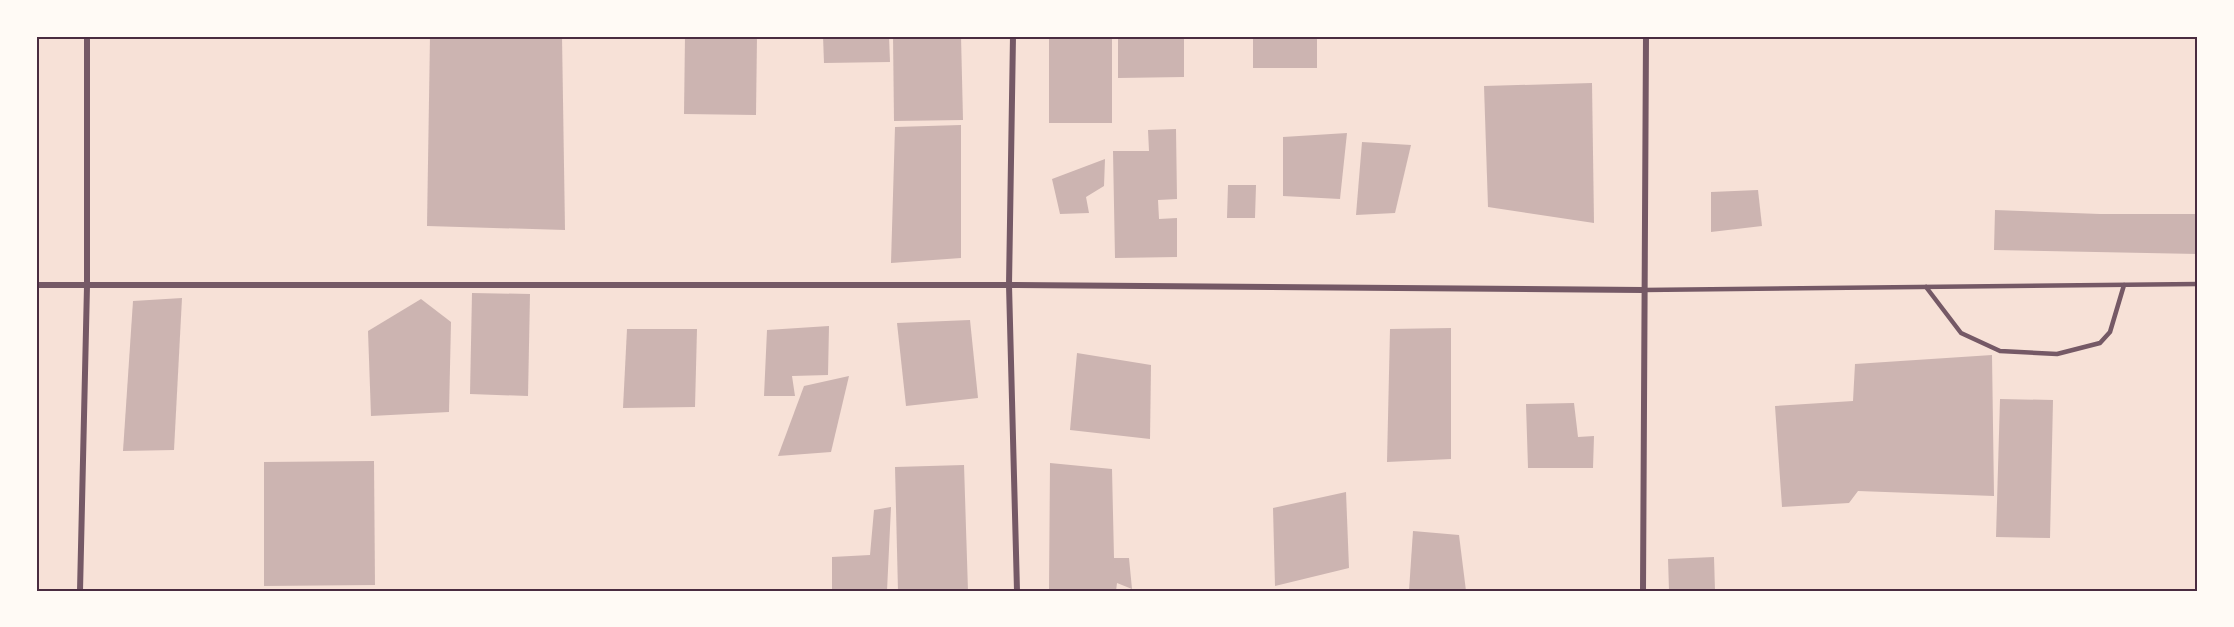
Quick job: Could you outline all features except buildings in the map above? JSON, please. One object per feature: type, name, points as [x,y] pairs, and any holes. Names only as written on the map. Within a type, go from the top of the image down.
[{"type":"street","points":[[80,591],[87,286],[87,36]]},
{"type":"street","points":[[1013,36],[1009,285],[1017,591]]},
{"type":"street","points":[[1643,591],[1646,36]]},
{"type":"street","points":[[36,285],[1009,285],[1643,290]]},
{"type":"lane","points":[[1643,290],[2198,284]]},
{"type":"lane","points":[[1926,287],[1961,333],[2000,351],[2057,354],[2100,343],[2110,332],[2124,285]]}]
